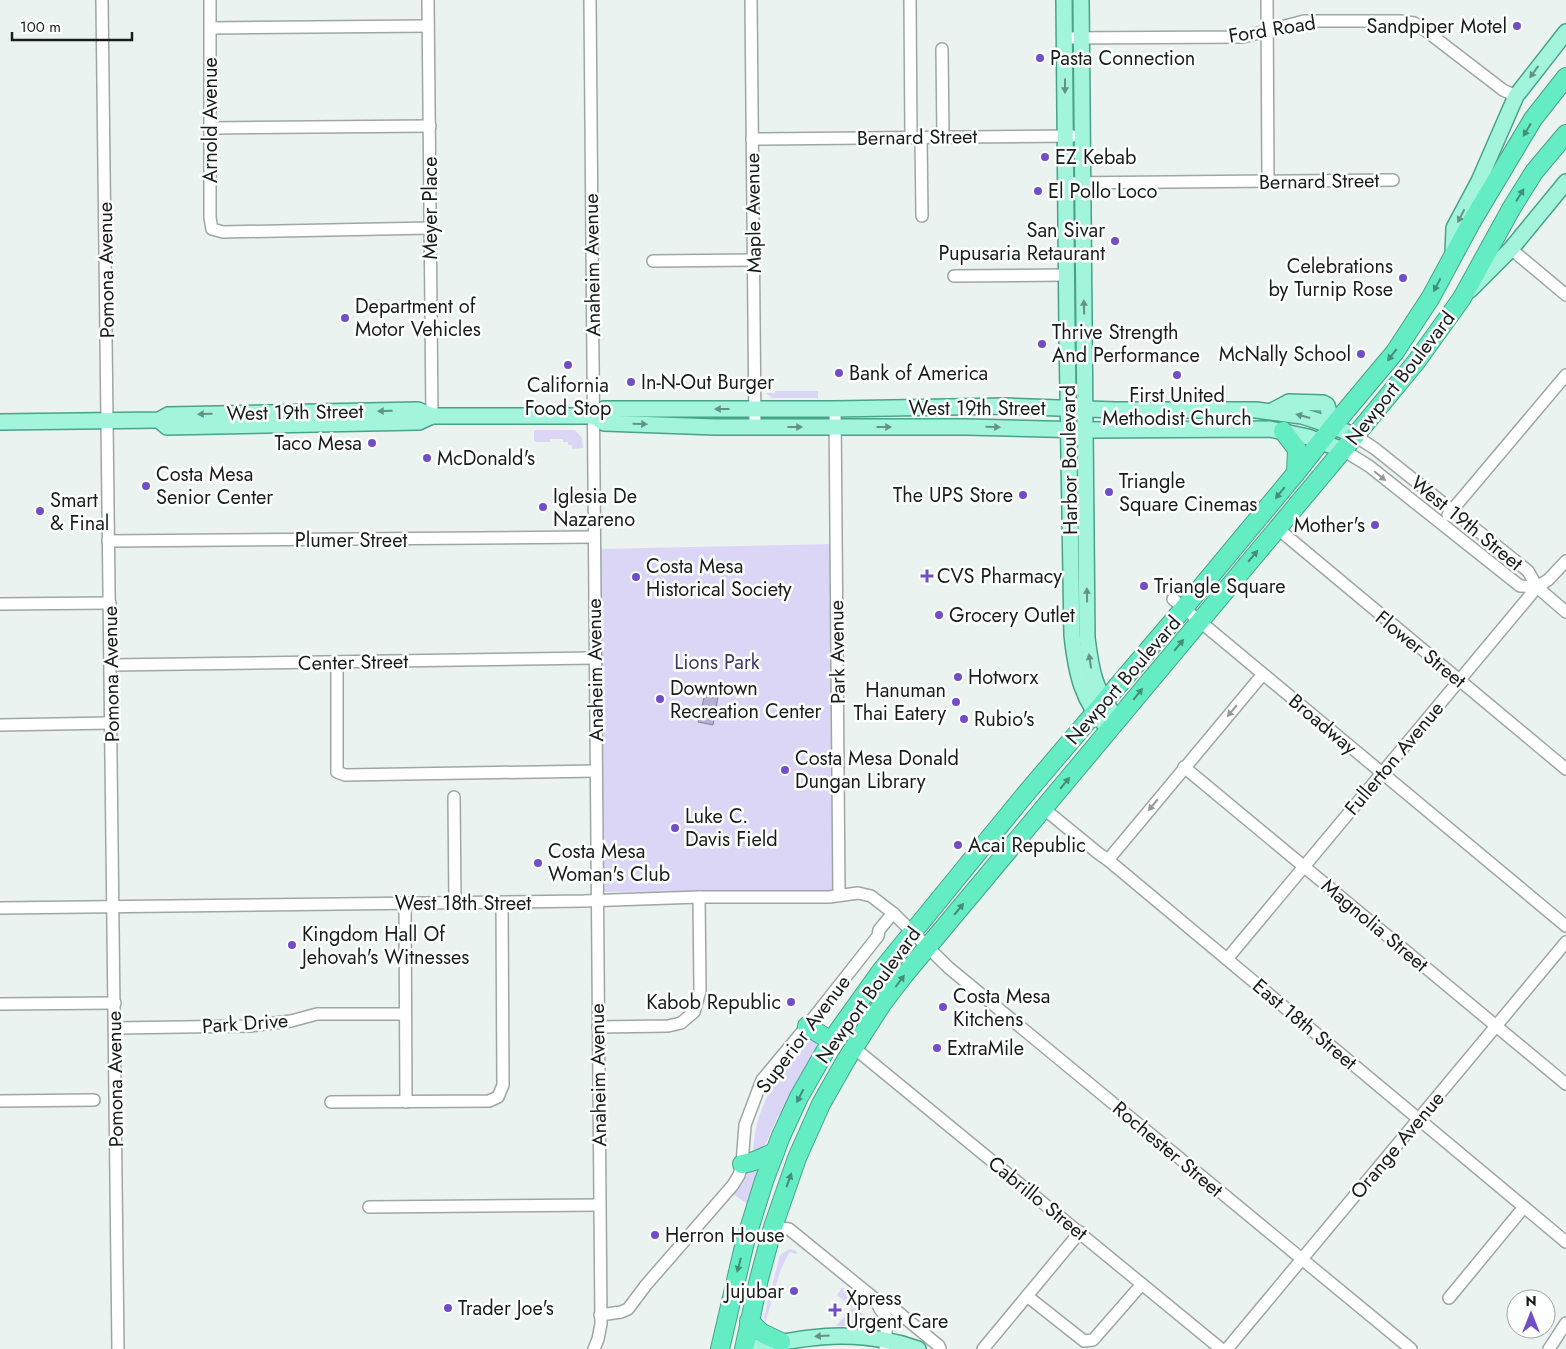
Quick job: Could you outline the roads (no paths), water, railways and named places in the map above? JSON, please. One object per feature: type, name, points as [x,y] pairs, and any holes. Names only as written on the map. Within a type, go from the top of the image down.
[{"type":"highway","points":[[1453,254],[1533,119],[1566,77]]},
{"type":"highway","points":[[1462,298],[1534,172],[1566,134]]},
{"type":"highway","name":"Newport Boulevard","points":[[720,1349],[745,1242],[775,1152],[799,1097],[831,1041],[881,971],[1099,707],[1179,604],[1296,473],[1395,352],[1431,296],[1453,254]]},
{"type":"highway","name":"Newport Boulevard","points":[[745,1349],[773,1227],[788,1181],[821,1104],[853,1047],[882,1004],[1043,808],[1416,362],[1462,298]]},
{"type":"highway","points":[[1283,431],[1297,449],[1296,473]]},
{"type":"highway","points":[[807,1026],[831,1041]]},
{"type":"highway","points":[[742,1164],[758,1162],[765,1156],[775,1152]]},
{"type":"highway","points":[[750,1321],[762,1333],[781,1342]]},
{"type":"main road","name":"Harbor Boulevard","points":[[1064,0],[1072,635],[1080,678],[1087,702],[1099,707],[1114,724]]},
{"type":"main road","name":"Harbor Boulevard","points":[[1081,0],[1087,638],[1099,707]]},
{"type":"main road","name":"Newport Boulevard","points":[[1453,254],[1454,228],[1479,181],[1516,96],[1566,32]]},
{"type":"main road","name":"Newport Boulevard","points":[[1462,298],[1511,249],[1566,182]]},
{"type":"main road","name":"West 19th Street","points":[[0,422],[159,420],[168,415],[418,410],[432,416],[593,416],[604,409],[1068,407],[1116,410],[1238,409],[1272,411],[1289,402],[1323,403],[1328,405],[1333,426],[1355,436]]},
{"type":"main road","name":"West 19th Street","points":[[593,416],[604,423],[756,427],[966,426],[1085,430],[1235,429],[1283,431],[1321,441],[1343,450]]},
{"type":"main road","points":[[745,1349],[819,1336],[838,1335],[886,1345],[918,1349]]},
{"type":"street","name":"Pomona Avenue","points":[[102,0],[118,1349]]},
{"type":"street","name":"Arnold Avenue","points":[[210,0],[210,224],[212,229],[223,232],[431,228]]},
{"type":"street","name":"Meyer Place","points":[[428,0],[432,416]]},
{"type":"street","name":"Anaheim Avenue","points":[[590,0],[600,1315],[596,1344]]},
{"type":"street","name":"Maple Avenue","points":[[751,0],[756,427]]},
{"type":"street","points":[[910,0],[916,137],[922,216]]},
{"type":"street","points":[[1267,0],[1268,182]]},
{"type":"street","name":"Ford Road","points":[[1064,38],[1243,37],[1304,21],[1400,20],[1414,23],[1503,90],[1516,96]]},
{"type":"street","points":[[211,28],[428,26]]},
{"type":"street","points":[[942,49],[944,137]]},
{"type":"street","points":[[210,128],[430,126]]},
{"type":"street","name":"Bernard Street","points":[[752,139],[1082,136]]},
{"type":"street","name":"Bernard Street","points":[[1066,183],[1393,180]]},
{"type":"street","points":[[1511,249],[1566,295]]},
{"type":"street","points":[[653,261],[754,260]]},
{"type":"street","points":[[954,276],[1066,275]]},
{"type":"street","points":[[1441,524],[1566,375]]},
{"type":"street","name":"Park Avenue","points":[[836,409],[839,895]]},
{"type":"street","name":"West 19th Street","points":[[1355,436],[1374,448],[1528,571],[1537,587]]},
{"type":"street","name":"West 19th Street","points":[[1343,450],[1369,466],[1520,586],[1537,587]]},
{"type":"street","name":"Flower Street","points":[[1277,528],[1566,769]]},
{"type":"street","name":"Plumer Street","points":[[108,541],[593,537]]},
{"type":"street","name":"Fullerton Avenue","points":[[1227,959],[1537,587],[1548,580],[1566,561]]},
{"type":"street","points":[[1537,587],[1566,612]]},
{"type":"street","points":[[0,604],[110,603]]},
{"type":"street","name":"Broadway","points":[[1179,604],[1566,926]]},
{"type":"street","name":"Center Street","points":[[111,664],[594,658]]},
{"type":"street","points":[[336,662],[337,772],[344,775],[596,771]]},
{"type":"street","points":[[1108,860],[1263,674]]},
{"type":"street","points":[[0,725],[111,723]]},
{"type":"street","name":"Magnolia Street","points":[[1184,767],[1566,1084]]},
{"type":"street","points":[[454,798],[455,903]]},
{"type":"street","name":"East 18th Street","points":[[1043,808],[1566,1242]]},
{"type":"street","name":"West 18th Street","points":[[0,908],[597,901],[700,897],[829,896],[851,893],[866,894],[876,899],[913,932]]},
{"type":"street","points":[[598,1028],[668,1026],[682,1023],[694,1012],[700,992],[700,897]]},
{"type":"street","points":[[331,1102],[489,1101],[498,1097],[503,1085],[502,902]]},
{"type":"street","points":[[404,903],[406,1102]]},
{"type":"street","name":"Superior Avenue","points":[[600,1315],[621,1312],[628,1308],[733,1185],[739,1175],[742,1164],[745,1124],[762,1080],[878,936],[879,930],[893,913]]},
{"type":"street","name":"Rochester Street","points":[[913,932],[949,968],[1411,1349]]},
{"type":"street","name":"Orange Avenue","points":[[1228,1349],[1566,942]]},
{"type":"street","points":[[0,1004],[115,1003]]},
{"type":"street","name":"Park Drive","points":[[115,1028],[250,1026],[291,1021],[317,1014],[405,1014]]},
{"type":"street","name":"Cabrillo Street","points":[[853,1047],[1221,1349]]},
{"type":"street","points":[[0,1101],[94,1100]]},
{"type":"street","points":[[369,1207],[599,1205]]},
{"type":"street","points":[[1449,1298],[1524,1207]]},
{"type":"street","points":[[773,1227],[789,1229],[876,1299],[887,1304],[939,1346],[940,1349]]},
{"type":"street","points":[[983,1349],[1080,1232]]},
{"type":"street","points":[[1027,1296],[1084,1341],[1088,1342],[1093,1340],[1142,1284]]},
{"type":"street","points":[[876,1299],[880,1309],[887,1318],[886,1345]]},
{"type":"street","points":[[1549,1349],[1566,1323]]},
{"type":"place","name":"Sandpiper Motel","points":[[1517,26]]},
{"type":"place","name":"Pasta Connection","points":[[1040,58]]},
{"type":"place","name":"EZ Kebab","points":[[1045,157]]},
{"type":"place","name":"El Pollo Loco","points":[[1038,191]]},
{"type":"place","name":"San Sivar Pupusaria Retaurant","points":[[1115,241]]},
{"type":"place","name":"Celebrations by Turnip Rose","points":[[1403,278]]},
{"type":"place","name":"Department of Motor Vehicles","points":[[345,318]]},
{"type":"place","name":"Thrive Strength And Performance","points":[[1042,344]]},
{"type":"place","name":"McNally School","points":[[1361,354]]},
{"type":"place","name":"California Food Stop","points":[[568,365]]},
{"type":"place","name":"Bank of America","points":[[839,373]]},
{"type":"place","name":"First United Methodist Church","points":[[1177,375]]},
{"type":"place","name":"In-N-Out Burger","points":[[631,382]]},
{"type":"place","name":"Taco Mesa","points":[[372,443]]},
{"type":"place","name":"McDonald's","points":[[427,458]]},
{"type":"place","name":"Costa Mesa Senior Center","points":[[146,486]]},
{"type":"place","name":"Triangle Square Cinemas","points":[[1109,492]]},
{"type":"place","name":"The UPS Store","points":[[1023,495]]},
{"type":"place","name":"Iglesia De Nazareno","points":[[543,507]]},
{"type":"place","name":"Smart & Final","points":[[40,511]]},
{"type":"place","name":"Mother's","points":[[1375,525]]},
{"type":"place","name":"CVS Pharmacy","points":[[927,576]]},
{"type":"place","name":"Costa Mesa Historical Society","points":[[636,577]]},
{"type":"place","name":"Triangle Square","points":[[1144,586]]},
{"type":"place","name":"Grocery Outlet","points":[[939,615]]},
{"type":"place","name":"Hotworx","points":[[958,677]]},
{"type":"place","name":"Downtown Recreation Center","points":[[660,699]]},
{"type":"place","name":"Hanuman Thai Eatery","points":[[956,702]]},
{"type":"place","name":"Rubio's","points":[[964,719]]},
{"type":"place","name":"Costa Mesa Donald Dungan Library","points":[[785,770]]},
{"type":"place","name":"Luke C. Davis Field","points":[[675,828]]},
{"type":"place","name":"Acai Republic","points":[[958,845]]},
{"type":"place","name":"Costa Mesa Woman's Club","points":[[538,863]]},
{"type":"place","name":"Kingdom Hall Of Jehovah's Witnesses","points":[[292,945]]},
{"type":"place","name":"Kabob Republic","points":[[791,1002]]},
{"type":"place","name":"Costa Mesa Kitchens","points":[[943,1007]]},
{"type":"place","name":"ExtraMile","points":[[937,1048]]},
{"type":"place","name":"Herron House","points":[[655,1235]]},
{"type":"place","name":"Jujubar","points":[[794,1291]]},
{"type":"place","name":"Trader Joe's","points":[[448,1308]]},
{"type":"place","name":"Xpress Urgent Care","points":[[835,1310]]},
{"type":"park label","name":"Lions Park","points":[[717,662]]}]
